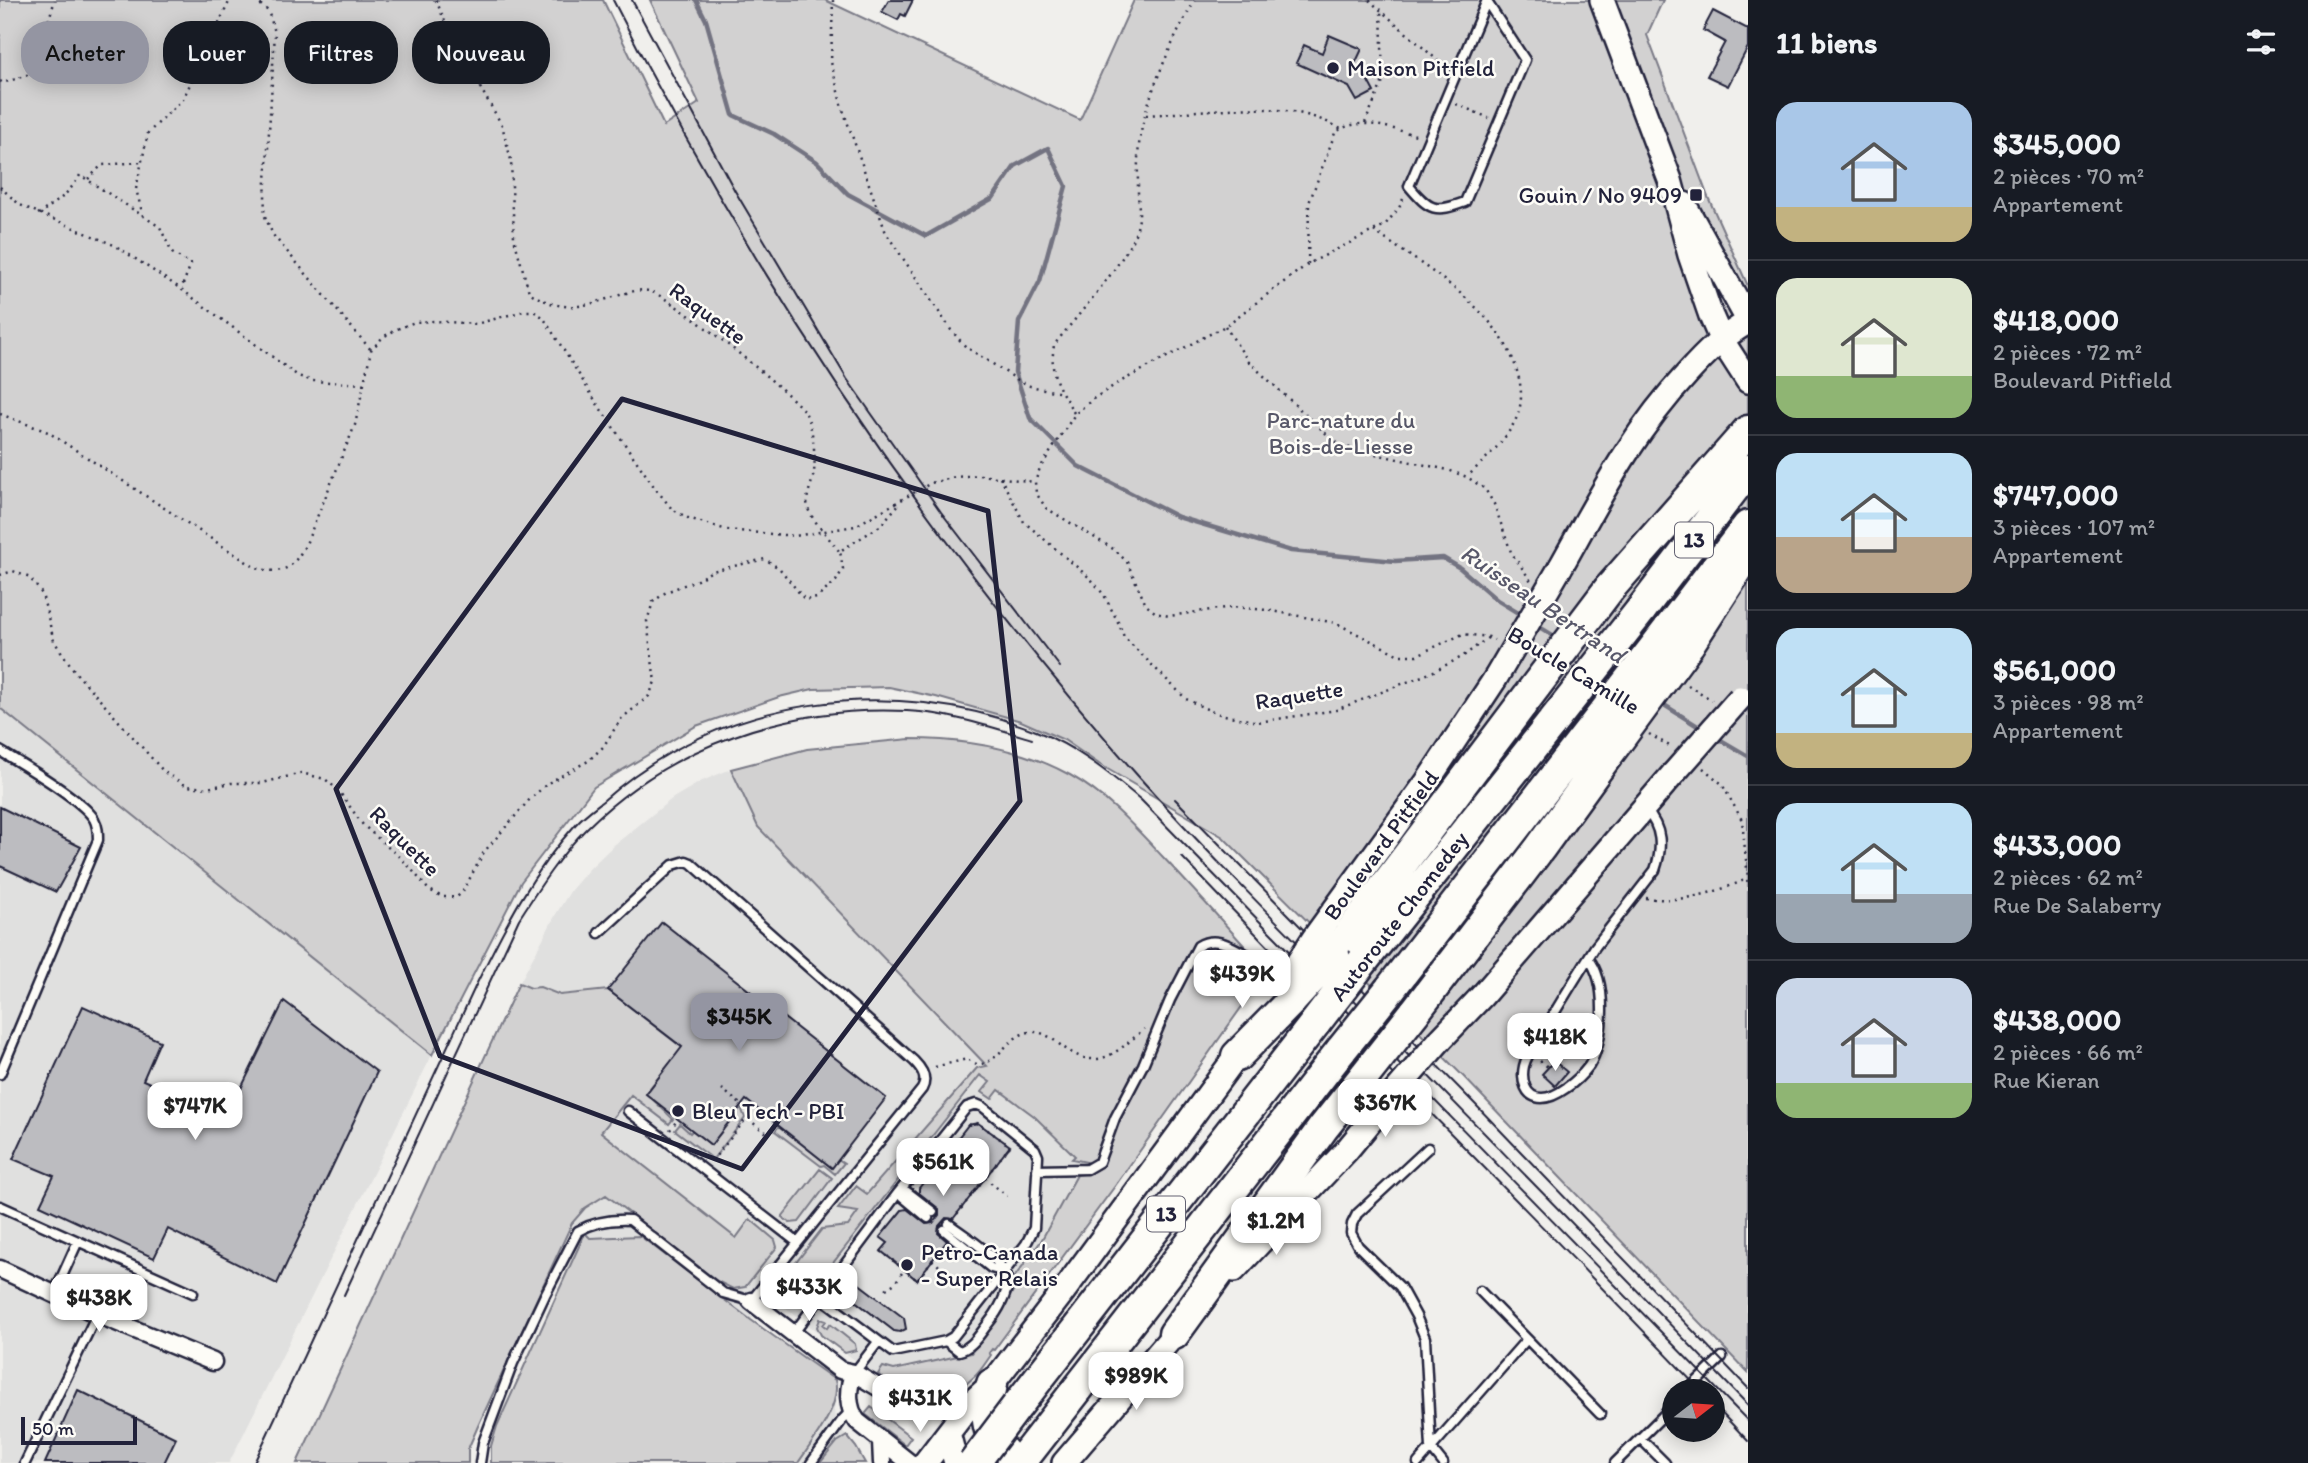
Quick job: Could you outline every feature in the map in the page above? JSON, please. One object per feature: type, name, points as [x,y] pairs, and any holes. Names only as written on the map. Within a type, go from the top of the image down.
[{"type":"highway","points":[[1237,1056],[1288,993],[1344,942],[1609,589],[1748,431]]},
{"type":"highway","name":"Autoroute Chomedey","points":[[974,1463],[1316,1022],[1344,942],[1551,723],[1748,470]]},
{"type":"highway","name":"Autoroute Chomedey","points":[[1019,1463],[1582,741],[1679,637],[1748,526]]},
{"type":"highway","points":[[1174,1334],[1323,1128],[1540,848],[1606,757],[1679,637],[1748,553]]},
{"type":"highway","points":[[981,1394],[988,1424],[1000,1449],[1019,1463]]},
{"type":"main road","points":[[1602,0],[1670,180],[1690,255],[1711,316],[1721,339],[1748,381]]},
{"type":"main road","points":[[1670,180],[1748,321]]},
{"type":"main road","name":"Boulevard Pitfield","points":[[1344,942],[1427,782],[1494,679],[1560,568],[1611,474],[1640,430],[1678,383],[1721,339],[1748,321]]},
{"type":"main road","points":[[1064,1463],[1174,1334],[1346,1151],[1389,1098],[1482,996],[1744,694]]},
{"type":"main road","points":[[925,1463],[981,1394],[1237,1056]]},
{"type":"main road","points":[[948,1433],[956,1463]]},
{"type":"street","points":[[0,1269],[97,1314],[214,1362]]},
{"type":"street","points":[[751,1301],[840,1370],[854,1373],[893,1396],[917,1404],[981,1394]]},
{"type":"street","points":[[854,1373],[849,1393],[851,1412],[857,1421],[909,1463]]},
{"type":"street","points":[[881,1441],[882,1463]]},
{"type":"lane","points":[[1487,1],[1525,60],[1465,202],[1443,210],[1424,204],[1409,186],[1487,1]]},
{"type":"lane","points":[[0,751],[42,776],[86,809],[97,826],[98,840],[0,1074]]},
{"type":"lane","points":[[1588,958],[1597,974],[1602,1009],[1595,1052],[1589,1065],[1574,1082],[1552,1096],[1532,1096],[1525,1088],[1524,1067],[1530,1053],[1588,958],[1656,870],[1661,847],[1657,827],[1644,807]]},
{"type":"lane","points":[[480,1463],[483,1443],[513,1363],[578,1231],[609,1221],[629,1220],[723,1293],[751,1301],[922,1089],[925,1081],[922,1070],[691,863],[673,865],[599,933]]},
{"type":"lane","points":[[1037,1170],[1087,1168],[1099,1162],[1115,1118],[1143,1065],[1163,1015],[1192,955],[1203,943],[1217,941],[1271,962]]},
{"type":"lane","points":[[793,1334],[820,1297],[900,1190],[967,1107],[973,1104],[987,1110],[1035,1149],[1038,1156],[1034,1228],[1031,1237],[953,1337],[897,1353],[890,1351],[820,1297]]},
{"type":"lane","points":[[628,1111],[797,1242]]},
{"type":"lane","points":[[1429,1148],[1357,1214],[1351,1233],[1359,1246],[1400,1287],[1425,1338],[1431,1448],[1443,1463]]},
{"type":"lane","points":[[900,1190],[931,1215]]},
{"type":"lane","points":[[0,1206],[192,1293]]},
{"type":"lane","points":[[949,1224],[991,1268],[1004,1272]]},
{"type":"lane","points":[[54,1294],[78,1241]]},
{"type":"lane","points":[[946,1341],[959,1351],[970,1346],[993,1317],[1001,1301],[1007,1284],[1004,1272]]},
{"type":"lane","points":[[1480,1291],[1600,1414]]},
{"type":"lane","points":[[25,1463],[97,1314]]},
{"type":"lane","points":[[1418,1463],[1527,1339]]},
{"type":"lane","points":[[854,1373],[878,1342]]},
{"type":"lane","points":[[1700,1379],[1722,1357]]},
{"type":"lane","points":[[811,1463],[842,1419],[851,1412]]},
{"type":"lane","points":[[1615,1463],[1662,1417]]},
{"type":"lane","points":[[1641,1439],[1665,1463]]},
{"type":"path","points":[[0,81],[3,83],[26,75],[42,62],[46,28],[55,0]]},
{"type":"path","points":[[143,216],[136,189],[148,133],[183,99],[230,0]]},
{"type":"path","points":[[255,0],[268,11],[275,32],[264,214],[273,235],[371,349]]},
{"type":"path","name":"Raquette","points":[[0,575],[13,571],[30,578],[42,594],[54,641],[61,652],[76,673],[164,772],[187,786],[207,788],[231,783],[263,783],[300,773],[325,779],[338,790],[363,825],[407,864],[428,889],[442,897],[457,897],[484,852],[530,799],[548,783],[588,761],[603,747],[621,719],[649,696],[655,682],[647,621],[653,602],[666,592],[712,571],[765,559],[780,569],[805,600],[817,598],[836,581],[843,569],[840,551],[808,509],[807,498],[814,474],[812,438],[806,414],[794,398],[699,324],[652,292],[636,290],[588,305],[563,307],[539,299],[529,292],[514,238],[511,160],[502,125],[453,41],[436,0]]},
{"type":"path","points":[[833,0],[831,62],[841,104],[886,233],[951,330],[966,347],[1030,386],[1062,393]]},
{"type":"path","points":[[1075,414],[1055,380],[1051,362],[1054,345],[1120,261],[1137,232],[1140,215],[1140,139],[1146,115],[1180,25],[1195,0]]},
{"type":"path","points":[[1369,0],[1456,77]]},
{"type":"path","points":[[1364,123],[1383,81],[1381,9]]},
{"type":"path","points":[[1447,100],[1498,122]]},
{"type":"path","points":[[1146,115],[1244,109],[1273,110],[1329,122],[1341,129]]},
{"type":"path","points":[[1308,264],[1308,203],[1335,133],[1354,124],[1364,123],[1430,138]]},
{"type":"path","points":[[87,180],[102,165],[142,162]]},
{"type":"path","points":[[38,214],[57,202],[72,188],[80,175],[160,227],[172,253],[191,264],[181,289]]},
{"type":"path","points":[[0,414],[48,432],[256,568],[273,572],[284,570],[297,560],[306,544],[355,425],[371,349],[397,328],[415,322],[476,324],[533,311],[543,317],[551,328],[598,405],[672,509],[688,518],[727,530],[795,536],[826,531],[855,526],[931,483],[955,477],[980,475],[1035,482],[1040,468],[1075,414],[1093,399],[1225,326],[1308,264],[1385,225],[1399,208],[1409,186]]},
{"type":"path","points":[[0,187],[20,205],[116,246],[181,289],[298,376],[313,381],[365,384]]},
{"type":"path","points":[[1374,231],[1471,302],[1497,329],[1515,363],[1521,384],[1521,403],[1517,418],[1508,433],[1467,477]]},
{"type":"path","points":[[1225,326],[1248,361],[1334,442],[1352,449],[1448,470],[1467,477],[1485,489],[1494,504],[1511,552],[1527,579],[1538,587]]},
{"type":"path","name":"Raquette","points":[[1000,477],[1024,522],[1091,579],[1104,595],[1124,637],[1186,699],[1215,713],[1258,722],[1336,710],[1430,673],[1462,657],[1489,637]]},
{"type":"path","name":"Boucle Camille","points":[[1035,482],[1036,493],[1046,508],[1115,551],[1127,562],[1146,605],[1156,613],[1169,615],[1232,607],[1267,610],[1336,623],[1399,654],[1417,655],[1464,634],[1489,637],[1499,642]]},
{"type":"path","points":[[840,551],[880,526],[901,501]]},
{"type":"path","points":[[1685,683],[1716,703]]},
{"type":"path","name":"Boucle Camille","points":[[1640,728],[1674,748]]},
{"type":"path","points":[[1696,762],[1721,785],[1742,820],[1748,886]]},
{"type":"path","points":[[1637,896],[1667,901],[1715,893],[1748,879]]},
{"type":"path","points":[[922,1070],[967,1059],[977,1065],[983,1065],[1015,1036],[1031,1032],[1045,1034],[1075,1056],[1097,1060],[1119,1049],[1163,1015]]},
{"type":"path","points":[[713,1162],[751,1113],[722,1089]]},
{"type":"path","points":[[747,1118],[765,1132],[773,1129],[776,1124]]},
{"type":"path","points":[[671,1129],[678,1119]]},
{"type":"path","points":[[949,1224],[1010,1146],[978,1123],[968,1125]]},
{"type":"path","points":[[985,1178],[1007,1196]]},
{"type":"path","points":[[881,1251],[916,1280],[947,1241]]},
{"type":"path","points":[[932,1260],[951,1276]]},
{"type":"path","points":[[886,1289],[904,1270]]},
{"type":"highlighted area","points":[[622,399],[988,511],[1020,801],[742,1169],[440,1056],[336,789]]},
{"type":"shaded area","points":[[0,704],[432,1055],[229,1463],[0,1463]]},
{"type":"shaded area","points":[[731,769],[758,827],[982,1061],[1115,1186],[976,1376],[956,1390],[921,1395],[899,1390],[845,1353],[773,1298],[772,1294],[751,1320],[640,1236],[590,1238],[563,1215],[618,1145],[601,1132],[512,997],[556,914],[571,890],[590,868],[614,845],[673,798],[702,781]]},
{"type":"shaded area","points":[[837,1388],[835,1418],[865,1463],[778,1463]]},
{"type":"green space","name":"Parc-nature du Bois-de-Liesse","points":[[0,0],[603,0],[664,126],[699,103],[650,0],[825,0],[1080,120],[1134,0],[1663,0],[1647,35],[1708,197],[1748,286],[1748,1373],[1461,1074],[1223,837],[1099,764],[1064,740],[1021,721],[889,687],[813,689],[779,697],[696,726],[594,787],[521,882],[432,1055],[0,708]]},
{"type":"green space","points":[[910,739],[972,743],[1012,752],[1051,766],[1083,783],[1108,802],[1141,834],[1267,971],[1115,1186],[994,1350],[989,1353],[991,1355],[977,1375],[949,1392],[929,1395],[898,1389],[878,1374],[883,1367],[894,1370],[971,1353],[998,1317],[1017,1284],[1013,1279],[1041,1241],[1077,1175],[1097,1169],[1091,1163],[1072,1159],[1075,1156],[1034,1116],[999,1090],[992,1099],[982,1092],[990,1082],[980,1075],[829,1268],[791,1304],[782,1305],[773,1298],[777,1287],[822,1229],[848,1226],[858,1212],[838,1209],[856,1186],[867,1194],[977,1068],[987,1066],[758,827],[731,769],[807,749]]},
{"type":"green space","points":[[519,983],[560,995],[608,990],[702,1063],[690,1079],[669,1064],[646,1093],[673,1119],[669,1124],[631,1095],[601,1132],[736,1238],[750,1219],[775,1240],[777,1247],[745,1287],[733,1289],[717,1281],[606,1195],[585,1208],[572,1223],[468,1449],[468,1463],[297,1463]]},
{"type":"green space","points":[[719,1093],[742,1110],[745,1118],[713,1159],[675,1130],[680,1124],[690,1133],[693,1130],[711,1145],[735,1115],[714,1099]]},
{"type":"green space","points":[[779,1126],[831,1167],[838,1159],[844,1163],[835,1174],[775,1131]]},
{"type":"green space","points":[[820,1169],[832,1178],[799,1222],[790,1223],[782,1217]]},
{"type":"green space","points":[[585,1233],[590,1238],[640,1236],[835,1380],[836,1390],[830,1412],[798,1463],[491,1463],[491,1446],[497,1426]]},
{"type":"green space","points":[[820,1319],[826,1321],[823,1325],[827,1328],[830,1324],[855,1344],[856,1350],[845,1353],[821,1335],[817,1327]]},
{"type":"green space","points":[[871,1407],[911,1437],[905,1445],[865,1414]]},
{"type":"green space","points":[[847,1436],[865,1463],[820,1463],[837,1442]]},
{"type":"building","points":[[889,0],[913,0],[905,16],[901,14],[898,20],[882,12]]},
{"type":"building","points":[[1713,11],[1748,29],[1748,47],[1728,86],[1707,76],[1725,42],[1703,30]]},
{"type":"building","name":"Maison Pitfield","points":[[1329,35],[1362,49],[1354,66],[1362,70],[1374,92],[1357,101],[1349,87],[1296,63],[1304,45],[1322,53]]},
{"type":"building","points":[[0,807],[81,847],[56,892],[0,866]]},
{"type":"building","points":[[662,922],[886,1098],[832,1168],[746,1100],[711,1145],[646,1094],[682,1047],[608,990]]},
{"type":"building","points":[[284,1001],[377,1072],[277,1284],[168,1229],[154,1258],[40,1205],[54,1176],[13,1159],[83,1006],[160,1041],[143,1080],[227,1117]]},
{"type":"building","points":[[1554,1061],[1567,1072],[1555,1086],[1542,1074]]},
{"type":"building","points":[[978,1123],[1010,1146],[953,1219],[946,1218],[939,1226],[938,1233],[947,1241],[917,1280],[881,1251],[888,1243],[880,1237],[902,1210],[907,1209],[926,1224],[933,1223],[939,1215],[939,1209],[919,1193],[919,1188],[968,1125]]},
{"type":"building","points":[[850,1277],[904,1318],[906,1329],[894,1331],[845,1293],[840,1284]]},
{"type":"building","points":[[78,1390],[176,1438],[164,1463],[45,1463]]},
{"type":"waterway","name":"Ruisseau Bertrand","points":[[696,0],[706,20],[733,115],[774,134],[817,162],[848,194],[926,236],[993,198],[1015,166],[1048,148],[1066,186],[1040,281],[1019,322],[1015,372],[1030,418],[1078,466],[1178,517],[1291,551],[1395,561],[1443,558],[1460,568],[1497,600],[1523,616]]},
{"type":"waterway","name":"Ruisseau Bertrand","points":[[1536,625],[1559,639]]},
{"type":"waterway","name":"Ruisseau Bertrand","points":[[1661,703],[1704,730]]},
{"type":"waterway","name":"Ruisseau Bertrand","points":[[1714,736],[1748,756]]},
{"type":"tram line","points":[[613,0],[725,207],[786,307],[917,501],[1061,686],[1138,776],[1251,896],[1748,1405]]},
{"type":"tram line","points":[[632,0],[735,191],[847,379],[941,512],[1060,667]]},
{"type":"tram line","points":[[254,1463],[476,985],[520,901],[560,843],[586,815],[650,765],[700,737],[754,717],[810,705],[867,700],[924,703],[981,713],[1036,731],[1078,752],[1129,790],[1748,1421]]},
{"type":"tram line","points":[[344,1295],[519,919],[567,850],[619,800],[655,774],[694,753],[734,736],[819,715],[863,711],[923,712],[970,721],[1032,739]]},
{"type":"tram line","points":[[1175,799],[1473,1102],[1748,1388]]},
{"type":"tram line","points":[[1182,857],[1689,1379]]},
{"type":"tram line","points":[[1726,1418],[1748,1441]]},
{"type":"place","name":"Maison Pitfield","points":[[1333,68]]},
{"type":"place","name":"Gouin / No 9409","points":[[1696,195]]},
{"type":"place","name":"Bleu Tech - PBI","points":[[678,1111]]},
{"type":"place","name":"Petro-Canada - Super Relais","points":[[907,1265]]}]
